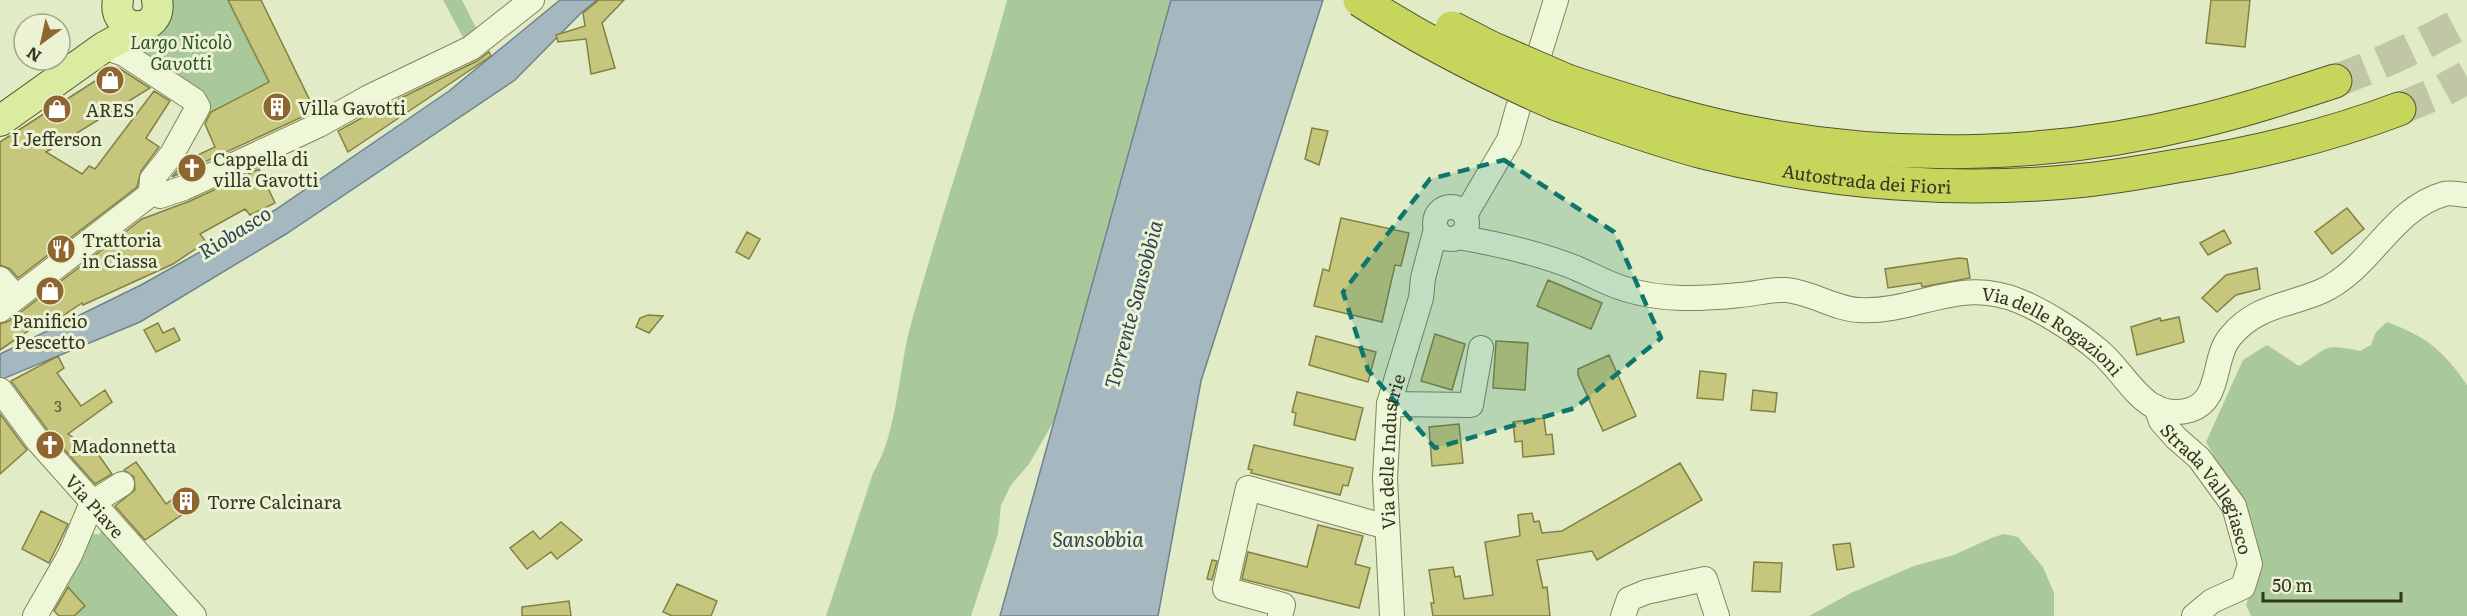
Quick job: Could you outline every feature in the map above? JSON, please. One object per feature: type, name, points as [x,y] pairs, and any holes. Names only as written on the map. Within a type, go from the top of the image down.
[{"type":"highway","name":"Autostrada dei Fiori","points":[[1360,0],[1436,46],[1562,92],[1769,136],[1838,146],[1925,152],[2024,148],[2135,135],[2237,112],[2335,81]]},
{"type":"highway","name":"Autostrada dei Fiori","points":[[1402,0],[1491,48],[1562,92],[1648,135],[1703,152],[1799,171],[1890,182],[1981,186],[2086,180],[2230,158],[2317,137],[2399,109]]},
{"type":"main road","points":[[0,121],[104,47],[127,15],[151,22],[155,16],[157,0]]},
{"type":"street","points":[[152,193],[160,196],[184,188],[320,125],[369,97],[471,48],[532,0]]},
{"type":"street","points":[[1539,55],[1556,0]]},
{"type":"street","points":[[104,47],[124,54],[194,100],[198,107],[172,154],[152,179],[150,187],[152,193]]},
{"type":"street","name":"Via delle Industrie","points":[[1392,616],[1385,479],[1389,404],[1422,292],[1455,224],[1509,140],[1516,114]]},
{"type":"street","points":[[5,295],[152,193]]},
{"type":"street","points":[[2156,407],[2180,411],[2202,404],[2209,396],[2227,341],[2243,322],[2267,309],[2323,291],[2346,277],[2409,212],[2445,194],[2467,195]]},
{"type":"street","name":"Via delle Rogazioni","points":[[1455,224],[1624,289],[1674,299],[1787,290],[1857,310],[1903,308],[1942,295],[1972,291],[2018,301],[2057,322],[2100,351],[2139,397],[2156,407]]},
{"type":"street","points":[[1389,404],[1470,405],[1481,348]]},
{"type":"street","name":"Via Piave","points":[[0,390],[38,441],[194,616]]},
{"type":"street","name":"Strada Vallegiasco","points":[[2156,407],[2161,421],[2199,458],[2234,506],[2250,564],[2243,587],[2212,601],[2194,616]]},
{"type":"street","points":[[35,616],[70,555],[92,503],[122,484]]},
{"type":"street","points":[[1280,616],[1283,605],[1225,589],[1248,488],[1388,527]]},
{"type":"street","points":[[1623,616],[1629,599],[1646,592],[1705,579],[1717,616]]},
{"type":"highlighted area","points":[[1504,160],[1614,232],[1661,338],[1575,408],[1435,448],[1368,370],[1343,292],[1430,179]]},
{"type":"green space","name":"Largo Nicolò Gavotti","points":[[169,0],[228,0],[269,82],[202,117],[134,53],[163,30]]},
{"type":"green space","points":[[443,0],[462,0],[478,32],[464,39]]},
{"type":"green space","points":[[1007,0],[1171,0],[1054,421],[1029,464],[1011,485],[1001,505],[998,534],[971,616],[826,616],[873,473],[888,439],[911,324]]},
{"type":"green space","points":[[2387,322],[2413,333],[2433,346],[2450,362],[2467,385],[2467,616],[2251,616],[2246,605],[2253,585],[2225,475],[2206,442],[2243,360],[2267,345],[2299,366],[2331,347],[2360,351],[2371,345],[2376,332]]},
{"type":"green space","points":[[105,523],[188,616],[74,616],[85,606],[64,583],[88,532],[99,535]]},
{"type":"green space","points":[[2004,534],[2018,537],[2043,567],[2054,593],[2054,616],[1809,616],[1851,593],[1914,566],[1954,555]]},
{"type":"water","name":"Riobasco","points":[[560,0],[597,0],[581,13],[515,80],[286,234],[140,322],[0,380],[0,354],[141,285],[275,210],[449,91]]},
{"type":"water","name":"Sansobbia","points":[[1171,0],[1323,0],[1201,381],[1158,616],[1000,616]]},
{"type":"building","points":[[228,0],[261,0],[315,111],[172,177],[185,161],[215,147],[205,124],[211,112],[269,82]]},
{"type":"building","points":[[599,0],[624,0],[602,23],[615,68],[591,74],[586,39],[558,42],[556,35],[585,26],[583,13]]},
{"type":"building","points":[[2211,0],[2250,0],[2245,47],[2206,43]]},
{"type":"building","points":[[489,52],[491,56],[348,152],[338,131],[477,61]]},
{"type":"building","points":[[117,67],[150,88],[46,152],[82,174],[89,166],[95,169],[154,91],[170,101],[146,138],[159,147],[141,171],[137,187],[18,278],[10,269],[0,265],[0,142]]},
{"type":"building","points":[[1312,128],[1328,131],[1319,165],[1305,159]]},
{"type":"building","points":[[259,169],[275,203],[250,215],[245,209],[200,234],[206,242],[173,264],[83,305],[82,303],[55,321],[50,316],[0,350],[0,324],[9,321],[142,219],[190,201]]},
{"type":"building","points":[[2347,208],[2364,229],[2332,254],[2315,232]]},
{"type":"building","points":[[1341,218],[1409,233],[1401,266],[1395,265],[1382,322],[1314,306],[1323,269],[1329,271]]},
{"type":"building","points":[[2224,230],[2231,243],[2208,255],[2200,243]]},
{"type":"building","points":[[747,232],[760,239],[749,259],[736,252]]},
{"type":"building","points":[[1959,258],[1967,259],[1970,278],[1922,287],[1921,283],[1888,288],[1885,269]]},
{"type":"building","points":[[2257,268],[2260,289],[2236,295],[2217,312],[2202,298],[2226,275]]},
{"type":"building","points":[[1548,280],[1602,303],[1591,329],[1537,306]]},
{"type":"building","points":[[648,315],[663,316],[649,333],[636,327],[640,318]]},
{"type":"building","points":[[2179,317],[2184,342],[2137,355],[2131,327],[2160,318],[2161,321]]},
{"type":"building","points":[[158,323],[163,333],[174,328],[180,340],[156,352],[144,330]]},
{"type":"building","points":[[1435,334],[1465,344],[1452,390],[1421,381]]},
{"type":"building","points":[[1316,336],[1376,352],[1368,382],[1309,365]]},
{"type":"building","points":[[1496,341],[1528,343],[1525,390],[1493,388]]},
{"type":"building","points":[[1609,355],[1636,416],[1603,431],[1578,375],[1578,369]]},
{"type":"building","points":[[58,356],[64,368],[57,373],[81,406],[105,390],[112,402],[68,434],[98,454],[112,474],[95,484],[49,432],[11,381]]},
{"type":"building","points":[[1700,371],[1726,374],[1723,400],[1697,398]]},
{"type":"building","points":[[1753,390],[1777,393],[1775,412],[1751,410]]},
{"type":"building","points":[[1297,392],[1363,408],[1355,440],[1294,425],[1296,413],[1292,412]]},
{"type":"building","points":[[0,414],[27,450],[0,474]]},
{"type":"building","points":[[1544,418],[1546,435],[1552,434],[1554,454],[1523,457],[1522,441],[1515,442],[1513,422]]},
{"type":"building","points":[[1459,424],[1463,463],[1432,466],[1429,427]]},
{"type":"building","points":[[1254,445],[1353,468],[1348,486],[1343,485],[1340,495],[1251,473],[1252,470],[1248,469]]},
{"type":"building","points":[[136,462],[166,504],[188,488],[199,503],[145,540],[115,506],[135,490],[134,477],[124,470]]},
{"type":"building","points":[[1680,463],[1702,500],[1597,560],[1592,551],[1537,560],[1543,588],[1547,587],[1550,616],[1433,616],[1431,603],[1434,603],[1429,570],[1453,567],[1455,577],[1460,576],[1464,599],[1493,595],[1485,542],[1520,536],[1518,515],[1532,513],[1534,522],[1539,521],[1542,533],[1562,531]]},
{"type":"building","points":[[41,511],[68,524],[49,563],[22,549]]},
{"type":"building","points":[[561,522],[582,540],[557,559],[551,552],[527,569],[510,548],[533,531],[540,539]]},
{"type":"building","points":[[1318,525],[1363,536],[1355,564],[1370,568],[1359,608],[1242,579],[1248,552],[1307,567]]},
{"type":"building","points":[[1850,543],[1854,567],[1837,570],[1833,545]]},
{"type":"building","points":[[1212,560],[1217,561],[1212,580],[1207,579]]},
{"type":"building","points":[[1754,562],[1782,563],[1780,592],[1752,591]]},
{"type":"building","points":[[677,584],[717,601],[711,616],[672,616],[663,612]]},
{"type":"building","points":[[68,587],[85,606],[74,616],[59,616],[54,611]]},
{"type":"building","points":[[569,601],[571,616],[522,616],[522,607]]},
{"type":"tunnel","points":[[2335,81],[2402,53],[2467,20]]},
{"type":"tunnel","points":[[2399,109],[2440,92],[2467,77]]},
{"type":"place","name":"ARES","points":[[110,80]]},
{"type":"place","name":"Villa Gavotti","points":[[277,107]]},
{"type":"place","name":"I Jefferson","points":[[57,109]]},
{"type":"place","name":"Cappella di villa Gavotti","points":[[192,168]]},
{"type":"place","name":"Trattoria in Ciassa","points":[[61,249]]},
{"type":"place","name":"Panificio Pescetto","points":[[50,291]]},
{"type":"place","name":"Madonnetta","points":[[50,445]]},
{"type":"place","name":"Torre Calcinara","points":[[186,501]]},
{"type":"water label","name":"Torrente Sansobbia","points":[[1132,304]]}]
